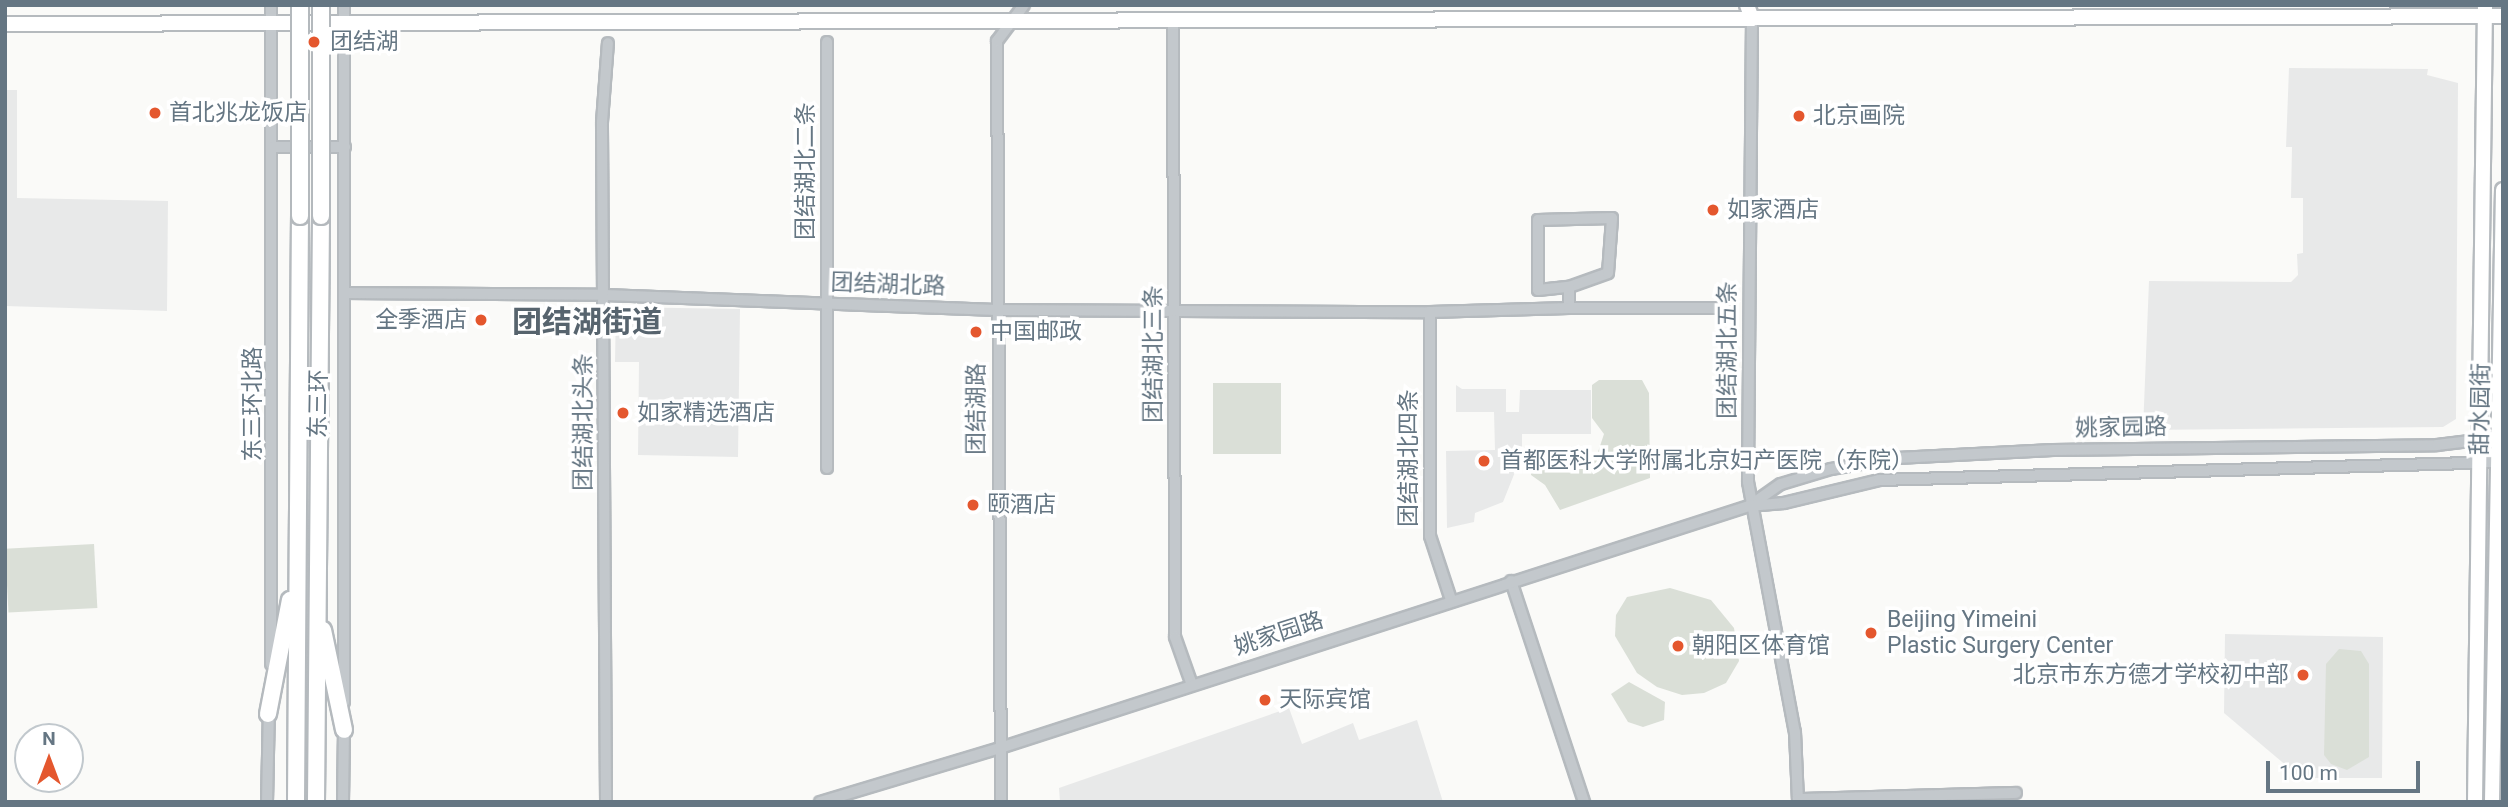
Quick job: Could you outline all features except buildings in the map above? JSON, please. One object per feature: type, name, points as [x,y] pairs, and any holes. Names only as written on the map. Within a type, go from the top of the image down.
[{"type":"highway","name":"东三环","points":[[296,802],[300,5]]},
{"type":"highway","name":"东三环","points":[[316,802],[321,5]]},
{"type":"highway","points":[[268,715],[297,560]]},
{"type":"highway","points":[[317,599],[344,730]]},
{"type":"main road","points":[[5,24],[1173,21],[1751,10],[2485,11],[2503,16]]},
{"type":"main road","name":"甜水园街","points":[[2475,802],[2485,11]]},
{"type":"main road","name":"甜水园街","points":[[2492,802],[2502,437],[2503,190]]},
{"type":"street","name":"东三环北路","points":[[267,802],[268,715],[274,616],[271,5]]},
{"type":"street","points":[[343,802],[344,5]]},
{"type":"street","points":[[1014,22],[1015,5]]},
{"type":"street","name":"团结湖路","points":[[1001,802],[997,41],[1014,22],[1024,5]]},
{"type":"street","name":"团结湖北五条","points":[[1751,10],[1749,506],[1795,732],[1798,800]]},
{"type":"street","name":"团结湖北三条","points":[[1173,21],[1175,637],[1192,685]]},
{"type":"street","name":"团结湖北二条","points":[[827,42],[827,468]]},
{"type":"street","name":"团结湖北头条","points":[[606,802],[602,122],[608,43]]},
{"type":"street","points":[[273,147],[345,147]]},
{"type":"street","points":[[1612,218],[1608,273],[1569,286],[1538,290],[1538,219],[1612,218]]},
{"type":"street","points":[[1569,286],[1569,308]]},
{"type":"street","name":"团结湖北路","points":[[345,292],[605,295],[997,310],[1430,312],[1569,308],[1725,309]]},
{"type":"street","name":"团结湖北四条","points":[[1430,312],[1430,536],[1451,600]]},
{"type":"street","name":"姚家园路","points":[[1749,506],[1781,484],[1831,468],[1898,458],[2053,450],[2437,445],[2502,437]]},
{"type":"street","name":"姚家园路","points":[[820,802],[1000,748],[1451,600],[1749,506],[1784,503],[1879,480],[2501,462]]},
{"type":"street","points":[[1511,582],[1584,802]]},
{"type":"street","points":[[1798,800],[2017,793]]},
{"type":"shaded area","points":[[2289,68],[2428,69],[2427,75],[2458,83],[2456,419],[2443,427],[2143,430],[2149,281],[2291,282],[2298,275],[2297,254],[2303,253],[2303,198],[2291,198],[2292,147],[2286,147]]},
{"type":"shaded area","points":[[5,90],[17,90],[17,198],[168,201],[167,311],[5,306]]},
{"type":"shaded area","points":[[616,307],[740,309],[738,457],[638,455],[639,362],[615,362]]},
{"type":"shaded area","points":[[1599,380],[1642,380],[1649,393],[1650,478],[1560,510],[1545,485],[1531,475],[1531,454],[1556,468],[1571,467],[1598,452],[1604,434],[1592,418],[1592,385]]},
{"type":"shaded area","points":[[1213,383],[1281,383],[1281,454],[1213,454]]},
{"type":"shaded area","name":"首都医科大学附属北京妇产医院（东院）","points":[[1456,385],[1462,389],[1506,389],[1506,412],[1519,412],[1520,390],[1591,390],[1591,434],[1522,434],[1522,472],[1515,472],[1503,502],[1475,513],[1474,522],[1447,528],[1446,451],[1495,450],[1494,412],[1456,412]]},
{"type":"shaded area","points":[[94,544],[97,608],[8,613],[5,549]]},
{"type":"shaded area","name":"朝阳区体育馆","points":[[1670,588],[1711,600],[1734,628],[1739,661],[1726,683],[1704,693],[1682,695],[1657,687],[1637,673],[1615,636],[1616,615],[1627,597]]},
{"type":"shaded area","name":"北京市东方德才学校初中部","points":[[2225,634],[2383,637],[2382,778],[2301,778],[2224,713]]},
{"type":"shaded area","points":[[2339,649],[2361,651],[2369,664],[2369,757],[2347,770],[2331,764],[2324,755],[2326,664]]},
{"type":"shaded area","points":[[1629,682],[1665,702],[1664,720],[1643,727],[1628,722],[1611,694]]},
{"type":"shaded area","points":[[1289,708],[1302,744],[1353,723],[1359,740],[1417,720],[1443,802],[1060,802],[1059,788]]},
{"type":"place","name":"团结湖","points":[[314,42]]},
{"type":"place","name":"首北兆龙饭店","points":[[155,113]]},
{"type":"place","name":"北京画院","points":[[1799,116]]},
{"type":"place","name":"如家酒店","points":[[1713,210]]},
{"type":"place","name":"全季酒店","points":[[481,320]]},
{"type":"place","name":"中国邮政","points":[[976,332]]},
{"type":"place","name":"如家精选酒店","points":[[623,413]]},
{"type":"place","name":"首都医科大学附属北京妇产医院（东院）","points":[[1484,461]]},
{"type":"place","name":"颐酒店","points":[[973,505]]},
{"type":"place","name":"Beijing Yimeini Plastic Surgery Center","points":[[1871,633]]},
{"type":"place","name":"朝阳区体育馆","points":[[1678,646]]},
{"type":"place","name":"北京市东方德才学校初中部","points":[[2303,675]]},
{"type":"place","name":"天际宾馆","points":[[1265,700]]},
{"type":"district","name":"团结湖街道","points":[[587,322]]}]
